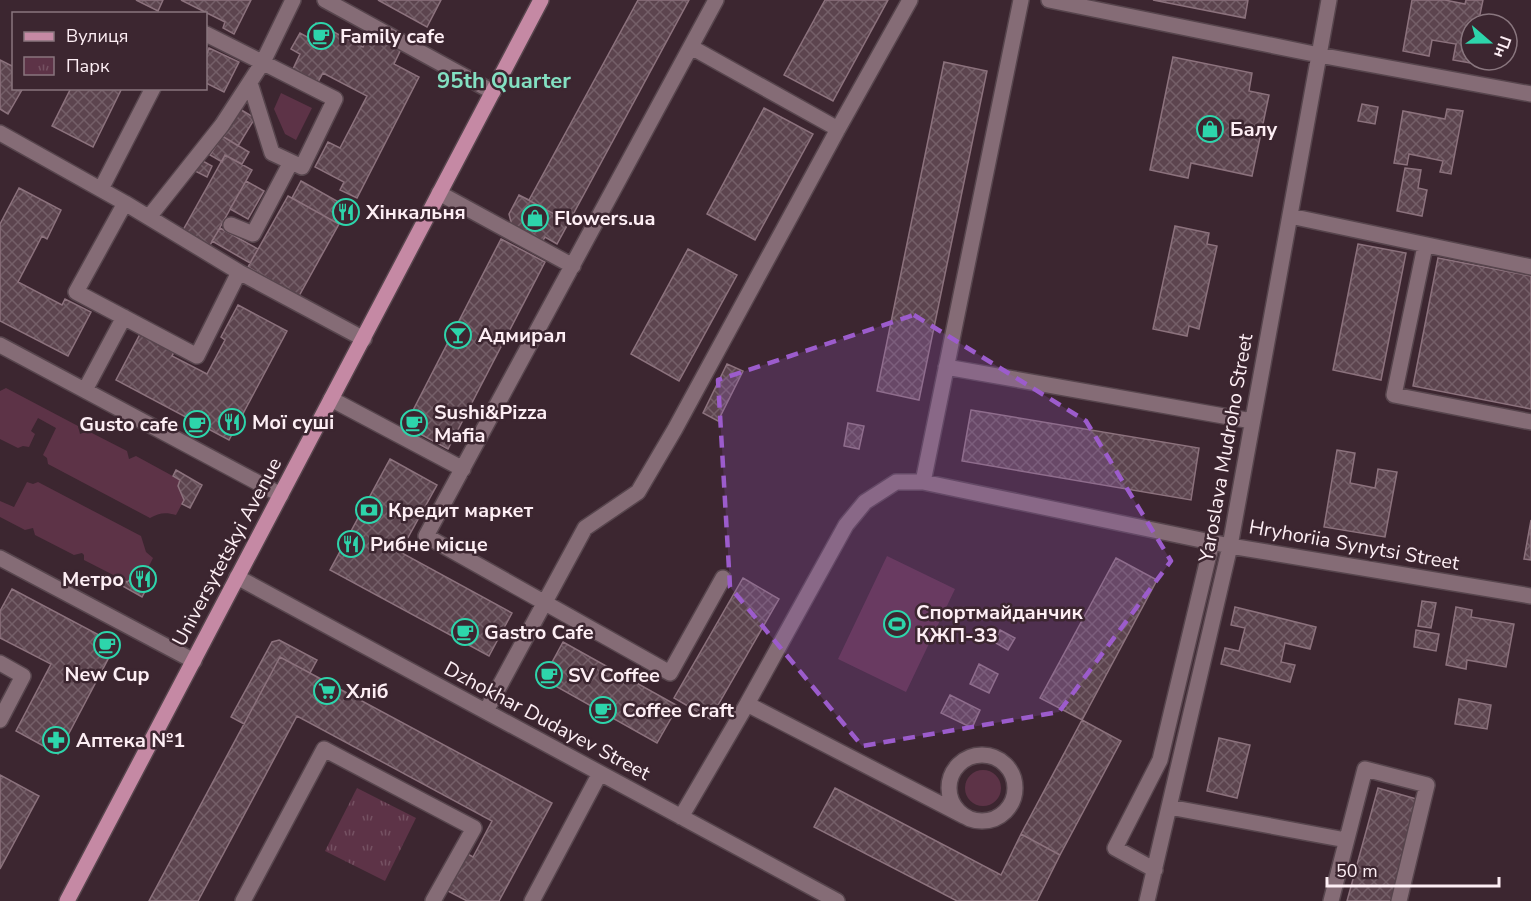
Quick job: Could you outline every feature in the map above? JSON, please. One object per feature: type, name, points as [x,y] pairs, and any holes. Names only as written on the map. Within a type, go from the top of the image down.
[{"type":"main road","name":"Universytetskyi Avenue","points":[[67,901],[541,0]]},
{"type":"street","points":[[149,218],[222,125],[250,83],[263,62],[293,0]]},
{"type":"street","points":[[325,0],[493,92]]},
{"type":"street","points":[[716,0],[426,536],[670,673],[723,578]]},
{"type":"street","points":[[486,711],[585,528],[638,492],[681,419],[910,0]]},
{"type":"street","points":[[923,482],[1021,0]]},
{"type":"street","points":[[1049,0],[1319,55],[1531,94]]},
{"type":"street","name":"Yaroslava Mudroho Street","points":[[1147,901],[1230,546],[1329,0]]},
{"type":"street","points":[[207,34],[335,99],[302,167],[272,153],[250,83]]},
{"type":"street","points":[[690,47],[838,129]]},
{"type":"street","points":[[101,189],[152,90]]},
{"type":"street","points":[[1,137],[101,189],[239,272],[364,339]]},
{"type":"street","points":[[231,225],[253,234],[291,162]]},
{"type":"street","points":[[439,193],[573,266]]},
{"type":"street","points":[[125,203],[76,292],[197,356],[239,272]]},
{"type":"street","points":[[1290,216],[1531,267]]},
{"type":"street","points":[[1425,246],[1394,395],[1531,422]]},
{"type":"street","points":[[85,390],[124,317]]},
{"type":"street","points":[[0,345],[280,495]]},
{"type":"street","points":[[946,367],[1252,420]]},
{"type":"street","points":[[331,399],[463,469]]},
{"type":"street","name":"Hryhoriia Synytsi Street","points":[[681,817],[747,704],[846,525],[865,502],[896,482],[923,482],[1230,546],[1531,596]]},
{"type":"street","points":[[1155,870],[1115,848],[1160,760],[1212,542]]},
{"type":"street","points":[[0,558],[194,661]]},
{"type":"street","name":"Dzhokhar Dudayev Street","points":[[237,577],[837,901]]},
{"type":"street","points":[[0,663],[23,676],[0,720]]},
{"type":"street","points":[[747,704],[964,816],[978,821],[1000,816],[1011,805],[1016,790],[1013,775],[1004,762],[991,755],[983,754],[968,758],[956,768],[950,782],[950,797],[964,816]]},
{"type":"street","points":[[243,901],[324,750],[474,828],[433,901]]},
{"type":"street","points":[[1331,901],[1365,769],[1427,785],[1399,901]]},
{"type":"street","points":[[532,901],[600,773]]},
{"type":"street","points":[[1169,807],[1346,840]]},
{"type":"highlighted area","points":[[914,315],[1086,421],[1171,561],[1059,712],[862,746],[730,587],[718,380]]},
{"type":"green space","points":[[281,93],[312,108],[296,140],[285,134],[274,109]]},
{"type":"green space","points":[[6,388],[78,426],[80,434],[88,431],[127,451],[129,459],[136,456],[180,480],[178,486],[184,500],[176,515],[162,514],[150,518],[48,464],[47,458],[43,455],[56,428],[38,418],[31,431],[35,434],[29,447],[18,448],[0,439],[0,391]]},
{"type":"green space","points":[[27,482],[33,484],[38,482],[141,536],[146,552],[153,558],[145,574],[138,573],[127,582],[84,560],[82,553],[74,555],[35,535],[33,528],[25,530],[0,517],[0,501],[14,507]]},
{"type":"green space","name":"Спортмайданчик КЖП-33","points":[[887,556],[955,589],[906,692],[838,659]]},
{"type":"green space","points":[[983,770],[996,775],[1001,788],[996,801],[983,806],[970,801],[965,788],[970,775]]},
{"type":"green space","points":[[357,788],[416,818],[385,881],[325,851]]},
{"type":"building","points":[[136,0],[163,0],[158,11]]},
{"type":"building","points":[[181,0],[251,0],[234,34],[223,28],[225,22]]},
{"type":"building","points":[[378,0],[441,0],[427,27]]},
{"type":"building","points":[[638,0],[689,0],[557,244],[545,237],[542,242],[512,226],[509,214],[519,195],[529,200]]},
{"type":"building","points":[[825,0],[888,0],[833,101],[784,75]]},
{"type":"building","points":[[1153,0],[1248,0],[1245,18]]},
{"type":"building","points":[[1412,0],[1445,0],[1465,4],[1466,0],[1483,0],[1480,12],[1459,12],[1459,61],[1453,60],[1456,44],[1432,40],[1429,56],[1403,51]]},
{"type":"building","points":[[316,23],[363,47],[371,31],[402,47],[394,64],[419,77],[357,198],[340,190],[344,182],[315,167],[328,142],[340,148],[367,96],[323,73],[318,82],[293,69],[300,54],[291,49],[300,33],[309,38]]},
{"type":"building","points":[[209,48],[239,62],[224,92],[207,84]]},
{"type":"building","name":"Балу","points":[[1173,57],[1252,73],[1249,91],[1269,95],[1252,176],[1191,163],[1188,178],[1150,170]]},
{"type":"building","points":[[0,60],[12,66],[12,90],[22,90],[8,114],[0,109]]},
{"type":"building","points":[[944,62],[987,71],[919,400],[877,391]]},
{"type":"building","points":[[70,90],[121,90],[93,147],[52,126]]},
{"type":"building","points":[[1362,104],[1378,107],[1375,124],[1358,121]]},
{"type":"building","points":[[238,108],[255,118],[238,146],[222,136]]},
{"type":"building","points":[[764,108],[813,134],[755,240],[707,214]]},
{"type":"building","points":[[1447,109],[1463,111],[1451,174],[1440,172],[1443,161],[1409,154],[1407,165],[1394,163],[1403,111],[1445,119]]},
{"type":"building","points":[[222,136],[249,152],[242,164],[225,155],[222,162],[210,155]]},
{"type":"building","points":[[225,155],[252,170],[209,247],[182,232]]},
{"type":"building","points":[[199,159],[212,166],[207,177],[193,170]]},
{"type":"building","points":[[1405,168],[1421,170],[1418,188],[1427,190],[1422,216],[1397,211]]},
{"type":"building","points":[[246,181],[264,191],[248,219],[230,209]]},
{"type":"building","points":[[301,181],[344,205],[335,222],[292,198]]},
{"type":"building","points":[[19,188],[61,210],[47,239],[42,236],[18,282],[62,305],[65,299],[91,312],[68,356],[0,321],[0,224]]},
{"type":"building","name":"Flowers.ua","points":[[519,195],[569,222],[557,244],[545,237],[542,242],[512,226],[509,214]]},
{"type":"building","points":[[288,196],[339,224],[299,296],[248,267]]},
{"type":"building","points":[[1175,226],[1209,233],[1207,244],[1217,246],[1199,329],[1189,326],[1187,336],[1153,329]]},
{"type":"building","points":[[220,228],[258,249],[250,263],[212,241]]},
{"type":"building","points":[[501,239],[545,262],[448,449],[405,426]]},
{"type":"building","points":[[1358,244],[1406,253],[1381,380],[1333,370]]},
{"type":"building","points":[[688,249],[737,275],[679,381],[631,354]]},
{"type":"building","points":[[1438,258],[1531,276],[1531,409],[1413,386]]},
{"type":"building","points":[[238,305],[287,331],[229,440],[116,380],[140,334],[174,352],[172,356],[207,374],[225,340],[221,337]]},
{"type":"building","points":[[727,364],[743,371],[718,421],[703,413]]},
{"type":"building","points":[[971,410],[1199,448],[1191,500],[962,461]]},
{"type":"building","points":[[848,423],[864,426],[859,449],[844,446]]},
{"type":"building","points":[[1337,450],[1355,453],[1350,483],[1375,488],[1378,469],[1397,472],[1385,537],[1324,527]]},
{"type":"building","points":[[390,459],[437,485],[400,552],[512,613],[489,656],[330,570]]},
{"type":"building","points":[[176,470],[202,485],[190,508],[182,504],[184,500],[178,486],[180,480],[173,476]]},
{"type":"building","points":[[1531,520],[1531,560],[1524,559]]},
{"type":"building","points":[[1116,558],[1157,580],[1082,720],[1040,698]]},
{"type":"building","points":[[148,569],[155,573],[142,597],[119,584],[121,579],[127,582],[138,573],[145,574]]},
{"type":"building","points":[[743,578],[779,599],[710,719],[674,698]]},
{"type":"building","points":[[12,589],[116,644],[58,754],[16,731],[51,664],[0,638],[0,611]]},
{"type":"building","points":[[1422,601],[1436,603],[1431,628],[1418,626]]},
{"type":"building","points":[[1235,607],[1316,627],[1310,649],[1285,643],[1281,662],[1295,665],[1290,682],[1221,664],[1225,648],[1239,651],[1245,628],[1231,625]]},
{"type":"building","points":[[1456,607],[1472,610],[1471,617],[1514,624],[1506,667],[1467,660],[1466,669],[1446,665]]},
{"type":"building","points":[[1000,630],[1015,638],[1008,650],[994,642]]},
{"type":"building","points":[[1416,630],[1439,634],[1436,651],[1414,647]]},
{"type":"building","points":[[279,640],[317,660],[310,673],[280,657],[244,724],[231,717],[272,642]]},
{"type":"building","points":[[563,642],[678,706],[657,743],[543,679]]},
{"type":"building","points":[[280,657],[552,803],[499,901],[467,901],[446,890],[466,853],[473,857],[492,821],[297,716],[198,901],[149,901]]},
{"type":"building","points":[[979,664],[998,674],[989,693],[970,684]]},
{"type":"building","points":[[950,695],[980,710],[972,728],[941,713]]},
{"type":"building","points":[[1459,699],[1491,705],[1487,729],[1455,724]]},
{"type":"building","points":[[1082,720],[1121,741],[1060,855],[1021,834]]},
{"type":"building","points":[[1219,738],[1250,745],[1237,798],[1207,791]]},
{"type":"building","points":[[0,775],[39,796],[0,869]]},
{"type":"building","points":[[835,788],[1001,875],[1021,834],[1060,855],[1037,901],[957,901],[814,827]]},
{"type":"building","points":[[1378,788],[1420,800],[1393,901],[1347,901]]},
{"type":"place","name":"Family cafe","points":[[321,36]]},
{"type":"place","name":"Балу","points":[[1210,129]]},
{"type":"place","name":"Хінкальня","points":[[346,212]]},
{"type":"place","name":"Flowers.ua","points":[[535,218]]},
{"type":"place","name":"Адмирал","points":[[458,335]]},
{"type":"place","name":"Мої суші","points":[[232,422]]},
{"type":"place","name":"Sushi&Pizza Mafia","points":[[414,423]]},
{"type":"place","name":"Gusto cafe","points":[[197,424]]},
{"type":"place","name":"Кредит маркет","points":[[369,510]]},
{"type":"place","name":"Рибне місце","points":[[351,544]]},
{"type":"place","name":"Метро","points":[[143,579]]},
{"type":"place","name":"Спортмайданчик КЖП-33","points":[[897,624]]},
{"type":"place","name":"Gastro Cafe","points":[[465,632]]},
{"type":"place","name":"New Cup","points":[[107,645]]},
{"type":"place","name":"SV Coffee","points":[[549,675]]},
{"type":"place","name":"Хліб","points":[[327,691]]},
{"type":"place","name":"Coffee Craft","points":[[603,710]]},
{"type":"place","name":"Аптека №1","points":[[56,740]]},
{"type":"district","name":"95th Quarter","points":[[504,81]]}]
